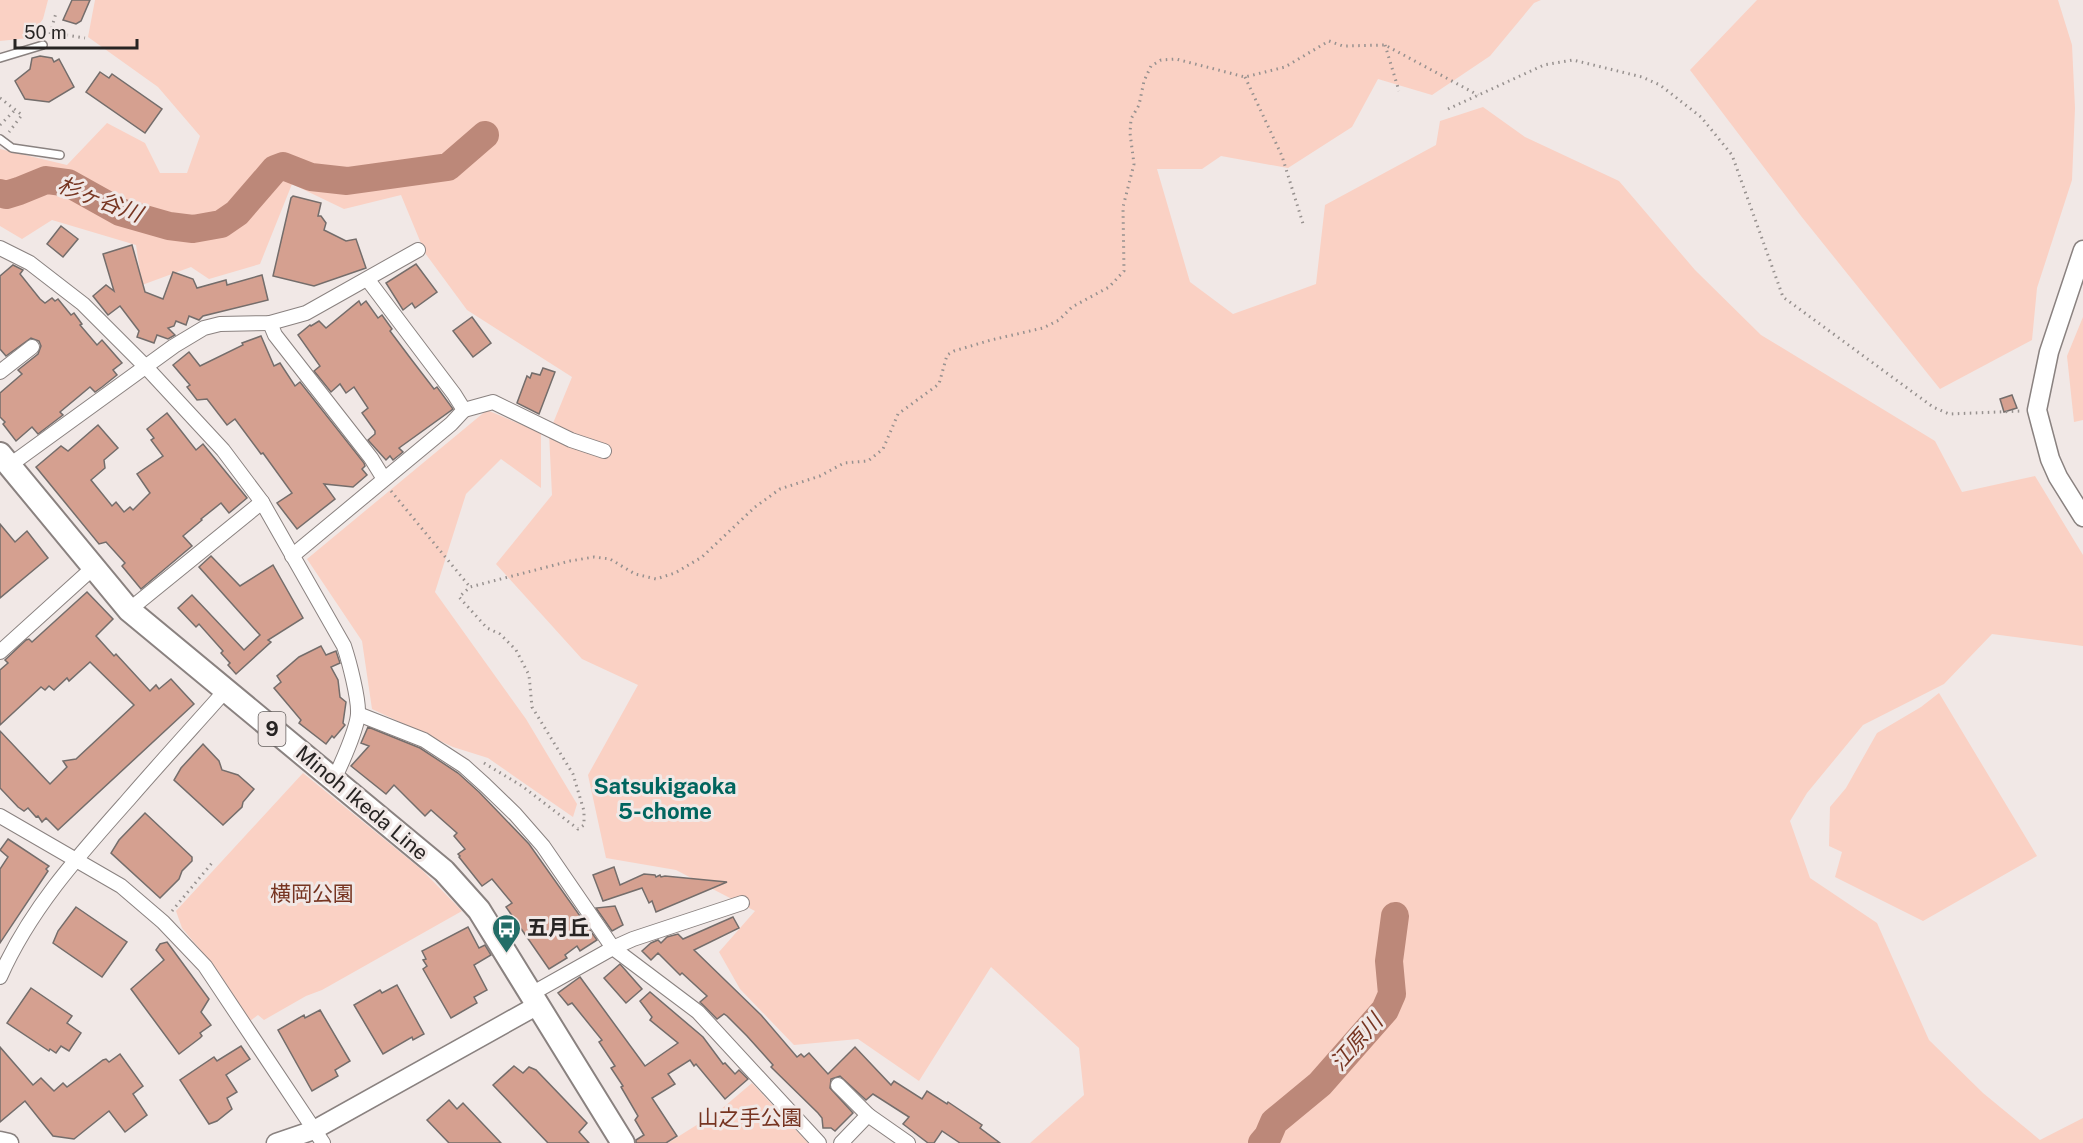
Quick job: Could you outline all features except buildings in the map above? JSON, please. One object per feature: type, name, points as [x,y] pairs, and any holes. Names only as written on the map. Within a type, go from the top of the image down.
[{"type":"main road","name":"Minoh Ikeda Line","points":[[5,460],[129,610],[444,871],[479,910],[623,1143]]},
{"type":"street","points":[[0,249],[30,263],[83,304],[224,450],[262,502],[344,646],[350,663],[358,714],[343,762],[334,779]]},
{"type":"street","points":[[5,460],[204,328],[220,324],[270,323],[306,313],[418,250]]},
{"type":"street","points":[[2083,250],[2049,352],[2037,410],[2050,459],[2058,477],[2083,517]]},
{"type":"street","points":[[368,280],[464,410]]},
{"type":"street","points":[[270,323],[275,335],[371,458],[384,479]]},
{"type":"street","points":[[1,370],[32,347]]},
{"type":"street","points":[[292,556],[451,424],[464,410],[493,402],[571,440],[604,451]]},
{"type":"street","points":[[129,610],[262,502]]},
{"type":"street","points":[[0,652],[94,567]]},
{"type":"street","points":[[0,977],[33,916],[74,860],[225,691]]},
{"type":"street","points":[[358,714],[424,740],[464,766],[485,785],[543,846],[613,948],[699,1012],[819,1143]]},
{"type":"street","points":[[0,816],[121,886],[163,922],[206,966],[319,1137]]},
{"type":"street","points":[[276,1143],[319,1137],[613,948],[633,939],[742,903]]},
{"type":"street","points":[[838,1085],[868,1115],[908,1143]]},
{"type":"street","points":[[841,1143],[868,1115]]},
{"type":"street","points":[[0,1141],[9,1143]]},
{"type":"lane","points":[[0,58],[43,45]]},
{"type":"lane","points":[[1,139],[12,147],[60,155]]},
{"type":"path","points":[[43,45],[51,32],[56,13]]},
{"type":"path","points":[[51,32],[60,38],[66,35],[85,38]]},
{"type":"path","points":[[478,761],[522,786],[578,829],[584,825],[584,811],[573,774],[532,707],[529,675],[516,650],[500,634],[487,628],[459,597],[470,587],[594,557],[610,559],[635,574],[656,579],[675,573],[702,557],[755,507],[780,489],[820,476],[843,463],[868,461],[883,449],[898,414],[939,384],[947,355],[991,340],[1043,328],[1059,320],[1072,307],[1109,287],[1124,271],[1123,207],[1134,164],[1130,133],[1131,119],[1139,105],[1144,81],[1151,66],[1161,60],[1176,59],[1245,77],[1285,67],[1329,41],[1343,46],[1385,45],[1479,95]]},
{"type":"path","points":[[1385,45],[1399,91]]},
{"type":"path","points":[[1448,109],[1544,65],[1573,60],[1642,77],[1660,86],[1701,117],[1732,155],[1783,297],[1933,407],[1949,414],[2037,410]]},
{"type":"path","points":[[1245,77],[1282,156],[1304,227]]},
{"type":"path","points":[[0,98],[22,114],[1,139]]},
{"type":"path","points":[[0,125],[16,109]]},
{"type":"path","points":[[384,479],[388,487],[470,587]]},
{"type":"path","points":[[163,922],[212,863]]},
{"type":"green space","points":[[0,0],[48,0],[43,19],[29,38],[0,41]]},
{"type":"green space","points":[[95,0],[1541,0],[1534,3],[1490,56],[1432,95],[1378,79],[1352,127],[1288,168],[1221,156],[1202,169],[1157,169],[1190,282],[1233,314],[1316,284],[1325,205],[1436,145],[1440,121],[1483,107],[1525,137],[1619,181],[1695,270],[1761,335],[1935,441],[1962,492],[2035,476],[2083,555],[2083,646],[1992,634],[1944,684],[1863,725],[1807,793],[1790,821],[1810,878],[1877,923],[1929,1040],[1983,1093],[2040,1140],[2083,1118],[2083,1143],[1030,1143],[1084,1095],[1079,1048],[991,967],[919,1081],[858,1039],[794,1045],[740,989],[719,952],[755,911],[676,870],[606,858],[588,775],[638,685],[582,659],[496,564],[552,495],[549,433],[572,377],[467,310],[425,253],[401,195],[344,209],[292,184],[260,264],[209,279],[191,267],[142,285],[136,245],[52,220],[22,239],[0,226],[0,149],[67,165],[107,123],[145,143],[160,173],[187,173],[200,136],[158,87],[88,37]]},
{"type":"green space","points":[[1757,0],[2058,0],[2072,45],[2075,108],[2072,180],[2037,288],[2032,340],[1940,389],[1801,216],[1690,70]]},
{"type":"green space","points":[[2083,317],[2083,420],[2074,422],[2067,356]]},
{"type":"green space","points":[[487,410],[541,433],[541,488],[501,459],[466,494],[435,592],[526,719],[577,804],[573,817],[488,758],[453,747],[372,709],[362,641],[307,559]]},
{"type":"green space","points":[[1939,693],[2037,856],[1923,921],[1835,877],[1842,852],[1829,846],[1830,807],[1846,788],[1877,733],[1921,707]]},
{"type":"green space","name":"横岡公園","points":[[303,773],[422,870],[462,911],[322,990],[306,996],[264,1020],[258,1015],[250,1021],[218,971],[182,928],[176,911]]},
{"type":"green space","name":"山之手公園","points":[[752,1083],[808,1143],[668,1143],[719,1111]]},
{"type":"waterway","name":"杉ヶ谷川","points":[[0,193],[6,195],[46,180],[68,183],[120,212],[169,226],[193,229],[221,224],[237,213],[275,169],[283,166],[311,177],[347,181],[448,167],[485,135]]},
{"type":"waterway","name":"江原川","points":[[1262,1143],[1274,1122],[1320,1084],[1385,1010],[1392,994],[1389,961],[1395,916]]},
{"type":"place","name":"五月丘","points":[[506,954]]},
{"type":"district","name":"Satsukigaoka 5-chome","points":[[665,798]]}]
